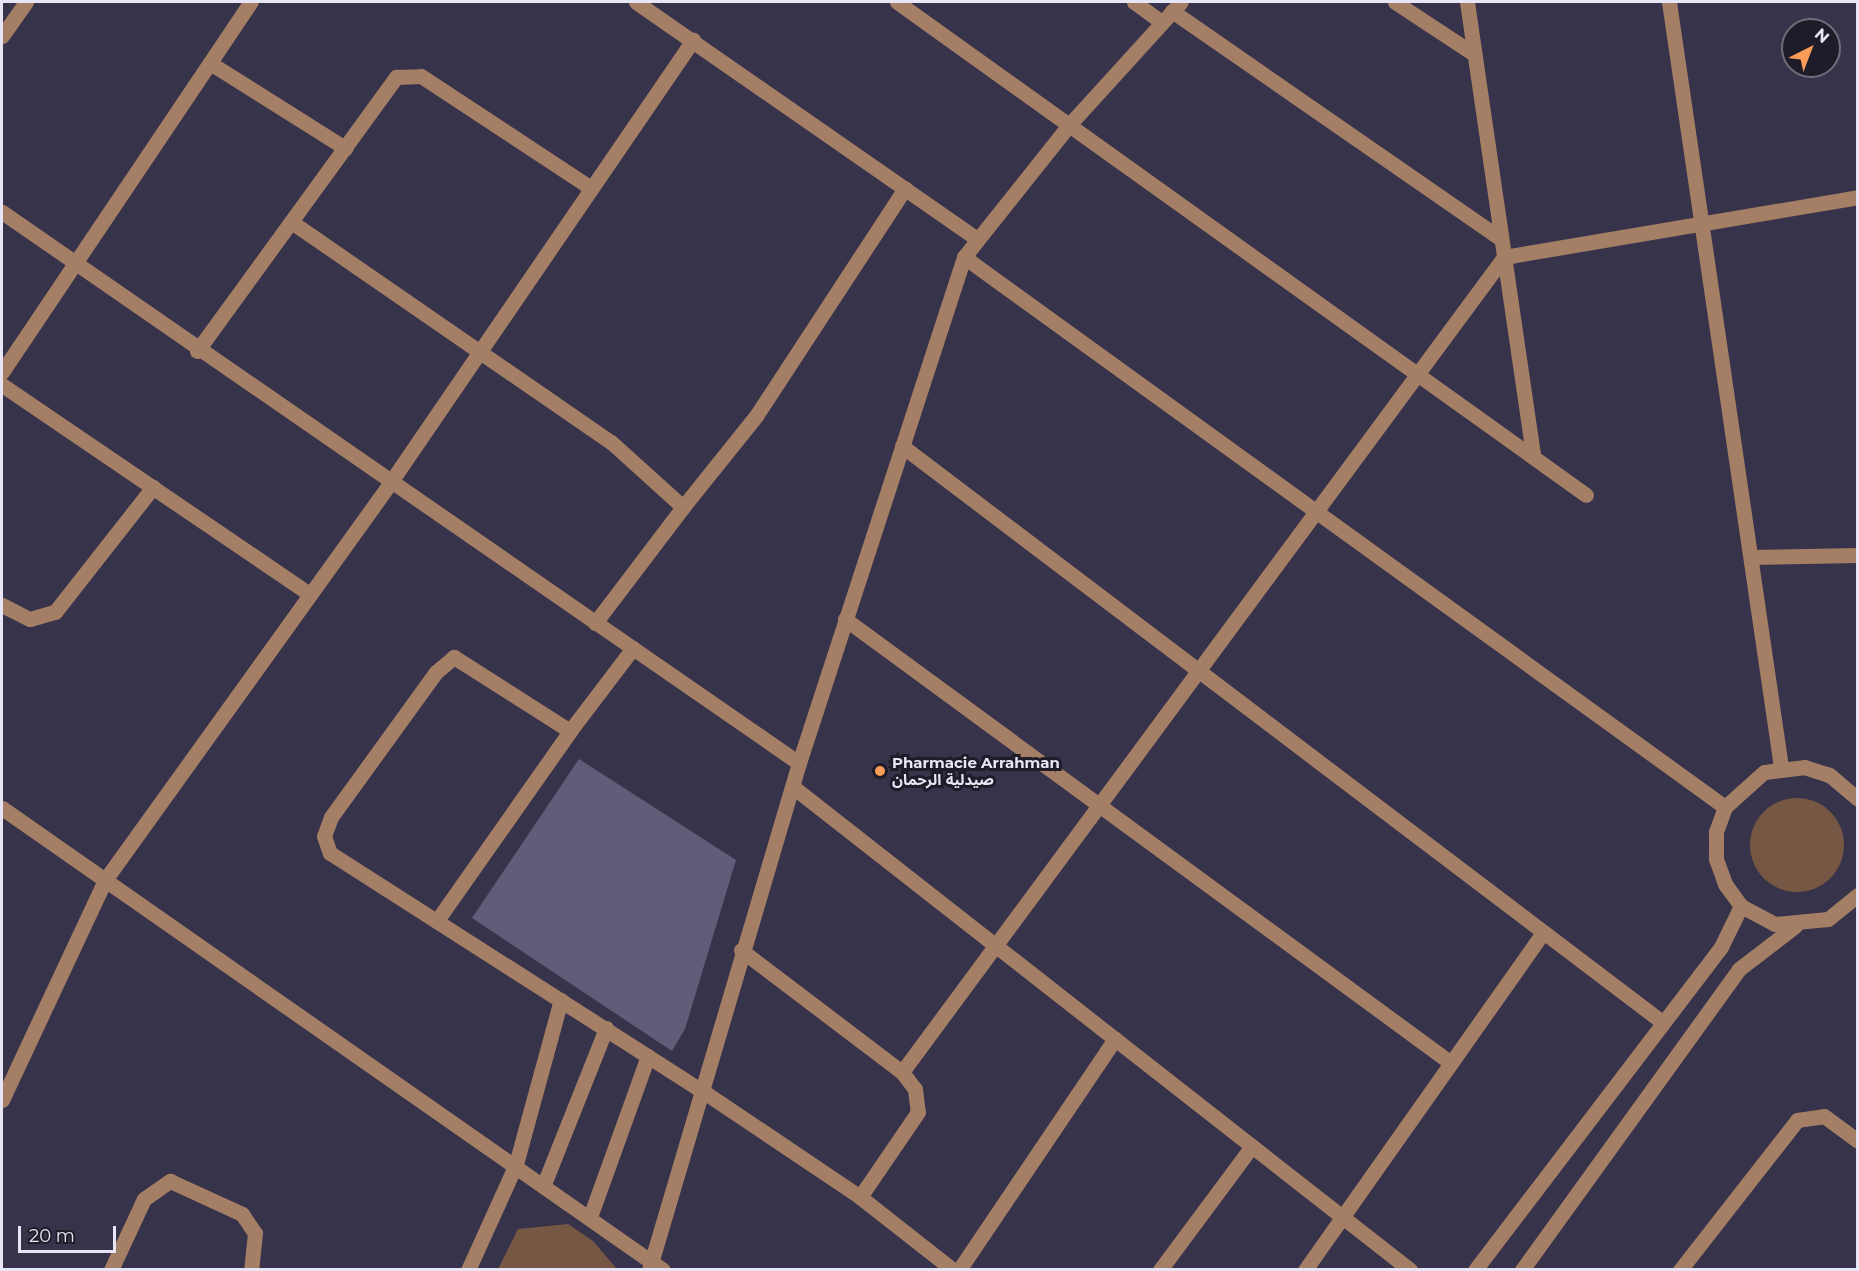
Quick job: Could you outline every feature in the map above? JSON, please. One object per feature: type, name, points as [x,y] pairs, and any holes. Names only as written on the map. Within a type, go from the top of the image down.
[{"type":"street","points":[[2,36],[26,2]]},
{"type":"street","points":[[2,372],[251,2]]},
{"type":"street","points":[[638,2],[975,237]]},
{"type":"street","points":[[897,2],[1586,495]]},
{"type":"street","points":[[1134,2],[1172,12],[1501,239]]},
{"type":"street","points":[[1395,2],[1474,54]]},
{"type":"street","points":[[1467,2],[1533,457]]},
{"type":"street","points":[[1669,2],[1703,219],[1781,767]]},
{"type":"street","points":[[2,808],[516,1164],[655,1267],[741,950],[845,620],[964,257],[975,237],[1069,125],[1172,12]]},
{"type":"street","points":[[2,1100],[105,880],[390,483],[693,40]]},
{"type":"street","points":[[210,63],[345,148]]},
{"type":"street","points":[[197,351],[293,223],[386,86],[411,73],[591,188]]},
{"type":"street","points":[[595,622],[756,416],[905,188]]},
{"type":"street","points":[[902,1072],[1098,802],[1322,510],[1417,374],[1504,257],[1703,219],[1857,197]]},
{"type":"street","points":[[2,212],[197,351],[799,763]]},
{"type":"street","points":[[293,223],[611,442],[683,507]]},
{"type":"street","points":[[964,257],[1322,510],[1725,807]]},
{"type":"street","points":[[2,384],[310,594]]},
{"type":"street","points":[[902,446],[1661,1021]]},
{"type":"street","points":[[2,605],[30,619],[55,612],[153,487]]},
{"type":"street","points":[[1751,557],[1857,555]]},
{"type":"street","points":[[845,620],[1098,802],[1451,1063]]},
{"type":"street","points":[[438,919],[570,731],[633,648]]},
{"type":"street","points":[[570,731],[454,657],[436,672],[331,816],[324,836],[330,853],[438,919],[704,1092],[860,1197],[954,1269]]},
{"type":"street","points":[[1857,799],[1829,775],[1781,767],[1749,781],[1725,807],[1716,832],[1716,859],[1725,884],[1741,906],[1775,924],[1795,926],[1828,919],[1857,897]]},
{"type":"street","points":[[793,787],[1410,1269]]},
{"type":"street","points":[[1475,1269],[1661,1021],[1721,946],[1741,906]]},
{"type":"street","points":[[1522,1269],[1739,969],[1795,926]]},
{"type":"street","points":[[1305,1269],[1544,932]]},
{"type":"street","points":[[741,950],[902,1072],[915,1089],[918,1112],[860,1197]]},
{"type":"street","points":[[468,1269],[516,1164],[561,1000]]},
{"type":"street","points":[[544,1184],[606,1028]]},
{"type":"street","points":[[959,1269],[1115,1040]]},
{"type":"street","points":[[590,1217],[648,1056]]},
{"type":"street","points":[[1680,1269],[1797,1120],[1824,1116],[1857,1141]]},
{"type":"street","points":[[1160,1269],[1252,1146]]},
{"type":"street","points":[[111,1269],[144,1199],[170,1181],[242,1214],[255,1233],[251,1269]]},
{"type":"shaded area","points":[[1797,798],[1815,802],[1830,812],[1840,827],[1844,845],[1840,863],[1830,878],[1815,888],[1797,892],[1779,888],[1764,878],[1754,863],[1750,845],[1754,827],[1764,812],[1779,802]]},
{"type":"shaded area","points":[[568,1224],[593,1241],[617,1269],[498,1269],[518,1229]]},
{"type":"building","points":[[579,759],[736,860],[685,1029],[672,1051],[472,918]]},
{"type":"place","name":"Pharmacie Arrahman صيدلية الرحمان","points":[[880,771]]}]
